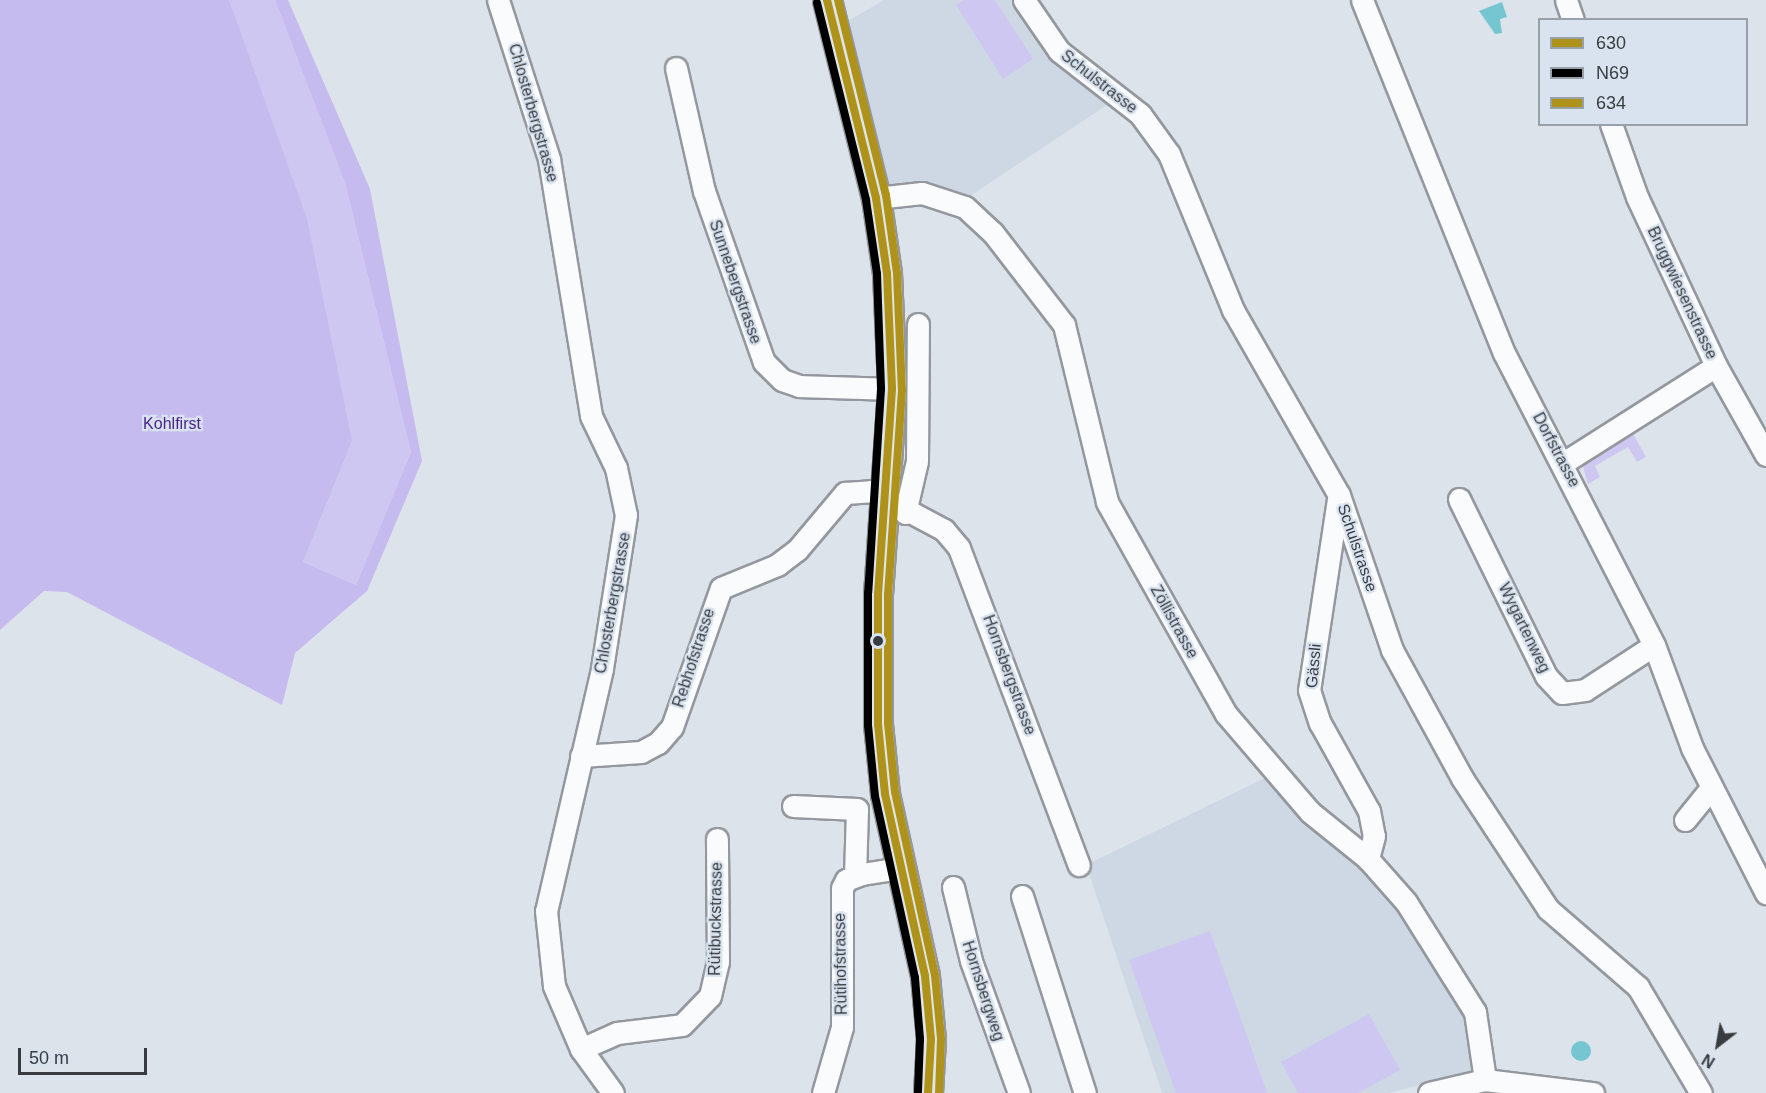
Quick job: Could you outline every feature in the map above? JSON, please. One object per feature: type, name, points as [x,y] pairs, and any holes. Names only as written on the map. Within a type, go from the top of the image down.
[{"type":"main road","points":[[827,0],[876,198],[887,273],[896,508],[878,594],[878,724],[901,868],[925,976],[932,1039],[928,1093]]},
{"type":"street","name":"Chlosterbergstrasse","points":[[498,0],[549,159],[591,416],[616,468],[626,515],[615,603],[546,911],[554,986],[581,1049],[613,1093]]},
{"type":"street","name":"Schulstrasse","points":[[1024,0],[1059,51],[1140,114],[1169,154],[1233,310],[1339,495],[1392,650],[1462,778],[1548,909],[1638,987],[1701,1093]]},
{"type":"street","name":"Dorfstrasse","points":[[1362,0],[1504,353],[1563,463],[1654,645],[1712,788],[1766,893]]},
{"type":"street","points":[[1566,0],[1572,18]]},
{"type":"street","name":"Sunnebergstrasse","points":[[676,68],[704,191],[764,362],[782,380],[799,386],[892,389]]},
{"type":"street","name":"Bruggwiesenstrasse","points":[[1612,126],[1637,197],[1716,366],[1766,455]]},
{"type":"street","name":"Zöllistrasse","points":[[876,198],[922,193],[965,207],[993,233],[1064,326],[1107,502],[1226,714],[1310,812],[1368,859],[1406,902],[1472,1005],[1480,1030],[1485,1080]]},
{"type":"street","points":[[896,508],[920,421],[918,324]]},
{"type":"street","points":[[1563,463],[1716,366]]},
{"type":"street","name":"Rebhofstrasse","points":[[581,756],[640,752],[672,728],[722,588],[777,565],[797,550],[845,493],[872,491],[896,508]]},
{"type":"street","name":"Gässli","points":[[1339,495],[1309,690],[1320,723],[1369,810],[1374,836],[1368,859]]},
{"type":"street","name":"Wygartenweg","points":[[1459,499],[1546,676],[1563,693],[1585,690],[1654,645]]},
{"type":"street","name":"Hornsbergstrasse","points":[[896,508],[944,530],[970,569],[1079,865]]},
{"type":"street","points":[[1685,820],[1712,788]]},
{"type":"street","points":[[793,806],[857,809],[855,876],[901,868]]},
{"type":"street","name":"Rütibuckstrasse","points":[[581,1049],[617,1033],[682,1025],[706,1003],[718,962],[717,839]]},
{"type":"street","name":"Rütihofstrasse","points":[[823,1093],[842,1027],[840,900],[846,880],[855,876]]},
{"type":"street","name":"Hornsbergweg","points":[[953,887],[970,961],[1019,1093]]},
{"type":"street","points":[[1022,896],[1086,1093]]},
{"type":"street","points":[[1429,1093],[1485,1080],[1593,1093]]},
{"type":"shaded area","points":[[229,0],[275,0],[345,183],[411,452],[356,585],[303,562],[352,441]]},
{"type":"shaded area","points":[[884,0],[1012,0],[1053,60],[1110,103],[964,200],[886,184],[846,22]]},
{"type":"shaded area","points":[[964,0],[995,0],[1033,59],[1003,79],[956,5]]},
{"type":"shaded area","points":[[1632,432],[1646,457],[1637,462],[1628,447],[1595,466],[1600,477],[1588,484],[1582,463]]},
{"type":"shaded area","points":[[1265,778],[1304,818],[1366,863],[1471,1020],[1476,1070],[1389,1093],[1162,1093],[1086,865]]},
{"type":"shaded area","points":[[1210,931],[1267,1093],[1176,1093],[1129,960]]},
{"type":"shaded area","points":[[1369,1014],[1400,1070],[1358,1093],[1298,1093],[1281,1062]]},
{"type":"green space","name":"Kohlfirst","points":[[0,0],[229,0],[307,219],[352,441],[303,562],[356,585],[411,452],[345,183],[275,0],[288,0],[370,189],[422,461],[367,591],[295,653],[282,705],[67,592],[44,591],[0,630]]},
{"type":"water","points":[[1502,2],[1507,17],[1500,19],[1502,33],[1495,34],[1479,11]]},
{"type":"water","points":[[1581,1041],[1588,1044],[1591,1051],[1588,1058],[1581,1061],[1574,1058],[1571,1051],[1574,1044]]},
{"type":"transit line","name":"630","points":[[827,0],[876,198],[887,273],[892,389],[878,594],[878,724],[885,794],[925,976],[931,1039],[928,1093]]},
{"type":"transit line","name":"634","points":[[838,0],[886,195],[897,273],[902,390],[888,594],[888,723],[895,792],[935,975],[941,1039],[939,1093]]},
{"type":"transit line","name":"N69","points":[[817,3],[866,200],[877,274],[881,389],[868,593],[868,725],[875,796],[915,978],[920,1039],[918,1092]]}]
